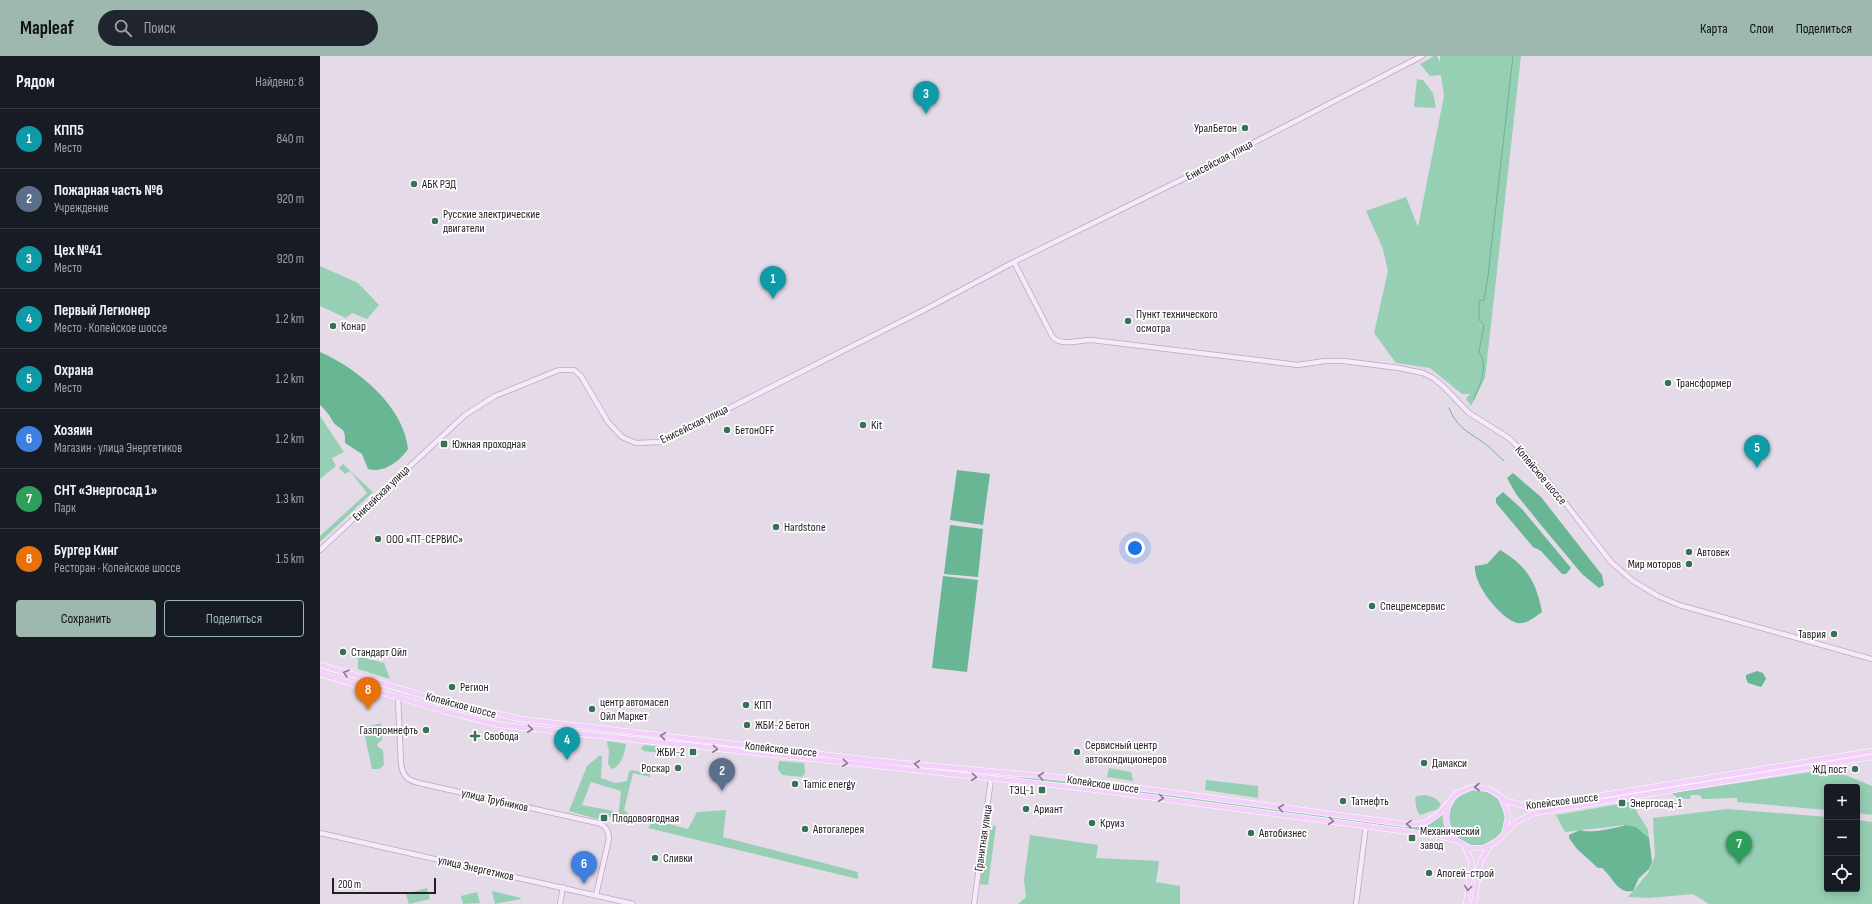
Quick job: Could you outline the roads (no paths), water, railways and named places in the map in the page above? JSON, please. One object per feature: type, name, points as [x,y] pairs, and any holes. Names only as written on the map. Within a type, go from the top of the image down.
[{"type":"main road","name":"Копейское шоссе","points":[[320,665],[478,711],[520,719],[740,745],[992,772],[1065,778],[1405,824],[1420,824],[1429,821],[1441,812],[1453,798],[1464,789],[1478,786],[1489,789],[1502,798],[1521,806],[1535,805],[1872,751]]},
{"type":"main road","name":"Копейское шоссе","points":[[320,674],[500,725],[1097,790],[1440,836],[1456,840],[1465,846],[1479,849],[1489,847],[1521,818],[1540,812],[1872,757]]},
{"type":"main road","name":"улица Трубников","points":[[397,687],[398,697]]},
{"type":"main road","points":[[739,751],[740,745]]},
{"type":"main road","points":[[763,747],[763,754]]},
{"type":"main road","name":"Гранитная улица","points":[[991,779],[992,772]]},
{"type":"main road","points":[[1453,798],[1448,806],[1446,820],[1448,829],[1456,840]]},
{"type":"main road","points":[[1502,798],[1508,816],[1504,834]]},
{"type":"main road","points":[[1465,846],[1472,862],[1466,904]]},
{"type":"main road","points":[[1474,904],[1480,863],[1489,847]]},
{"type":"street","name":"Енисейская улица","points":[[320,550],[465,415],[495,396],[562,369],[576,372],[581,376],[608,422],[622,437],[636,443],[662,442],[1422,56]]},
{"type":"street","name":"Копейское шоссе","points":[[1014,262],[1052,336],[1055,340],[1061,343],[1092,340],[1298,365],[1335,360],[1423,373],[1444,386],[1469,413],[1509,438],[1548,481],[1611,562],[1633,582],[1658,596],[1679,605],[1872,659]]},
{"type":"street","name":"улица Трубников","points":[[398,697],[401,764],[403,774],[407,779],[422,784],[598,823],[605,827],[608,832],[609,839],[596,895]]},
{"type":"street","name":"Гранитная улица","points":[[974,904],[991,779]]},
{"type":"street","points":[[1356,904],[1366,826]]},
{"type":"street","name":"улица Энергетиков","points":[[320,833],[633,904]]},
{"type":"street","points":[[560,904],[563,887]]},
{"type":"waterway","points":[[1474,399],[1481,381],[1483,369],[1482,357],[1479,352],[1484,325],[1479,320],[1479,301],[1484,300],[1488,276],[1513,56]]},
{"type":"waterway","points":[[1449,408],[1460,426],[1488,446],[1504,461]]},
{"type":"place","name":"Цех №41","points":[[926,114]]},
{"type":"place","name":"УралБетон","points":[[1245,128]]},
{"type":"place","name":"АБК РЭД","points":[[414,184]]},
{"type":"place","name":"Русские электрические двигатели","points":[[435,221]]},
{"type":"place","name":"КПП5","points":[[773,299]]},
{"type":"place","name":"Пункт технического осмотра","points":[[1128,321]]},
{"type":"place","name":"Конар","points":[[333,326]]},
{"type":"place","name":"Трансформер","points":[[1668,383]]},
{"type":"place","name":"Kit","points":[[863,425]]},
{"type":"place","name":"БетонOFF","points":[[727,430]]},
{"type":"place","name":"Южная проходная","points":[[444,444]]},
{"type":"place","name":"Охрана","points":[[1757,468]]},
{"type":"place","name":"Hardstone","points":[[776,527]]},
{"type":"place","name":"ООО «ПТ-СЕРВИС»","points":[[378,539]]},
{"type":"place","name":"Автовек","points":[[1689,552]]},
{"type":"place","name":"Мир моторов","points":[[1689,564]]},
{"type":"place","name":"Спецремсервис","points":[[1372,606]]},
{"type":"place","name":"Таврия","points":[[1834,634]]},
{"type":"place","name":"Стандарт Ойл","points":[[343,652]]},
{"type":"place","name":"Регион","points":[[452,687]]},
{"type":"place","name":"КПП","points":[[746,705]]},
{"type":"place","name":"центр автомасел Ойл Маркет","points":[[592,709]]},
{"type":"place","name":"Бургер Кинг","points":[[368,710]]},
{"type":"place","name":"ЖБИ-2 Бетон","points":[[747,725]]},
{"type":"place","name":"Газпромнефть","points":[[426,730]]},
{"type":"place","name":"Свобода","points":[[475,736]]},
{"type":"place","name":"ЖБИ-2","points":[[693,752]]},
{"type":"place","name":"Сервисный центр автокондиционеров","points":[[1077,752]]},
{"type":"place","name":"Первый Легионер","points":[[567,760]]},
{"type":"place","name":"Дамакси","points":[[1424,763]]},
{"type":"place","name":"Роскар","points":[[678,768]]},
{"type":"place","name":"ЖД пост","points":[[1855,769]]},
{"type":"place","name":"Tamic energy","points":[[795,784]]},
{"type":"place","name":"ТЭЦ-1","points":[[1042,790]]},
{"type":"place","name":"Пожарная часть №6","points":[[722,791]]},
{"type":"place","name":"Татнефть","points":[[1343,801]]},
{"type":"place","name":"Энергосад-1","points":[[1622,803]]},
{"type":"place","name":"Ариант","points":[[1026,809]]},
{"type":"place","name":"Плодовоягодная","points":[[604,818]]},
{"type":"place","name":"Круиз","points":[[1092,823]]},
{"type":"place","name":"Автогалерея","points":[[805,829]]},
{"type":"place","name":"Автобизнес","points":[[1251,833]]},
{"type":"place","name":"Механический завод","points":[[1412,838]]},
{"type":"place","name":"Сливки","points":[[655,858]]},
{"type":"place","name":"СНТ «Энергосад 1»","points":[[1739,864]]},
{"type":"place","name":"Апогей-строй","points":[[1429,873]]},
{"type":"place","name":"Хозяин","points":[[584,884]]}]
